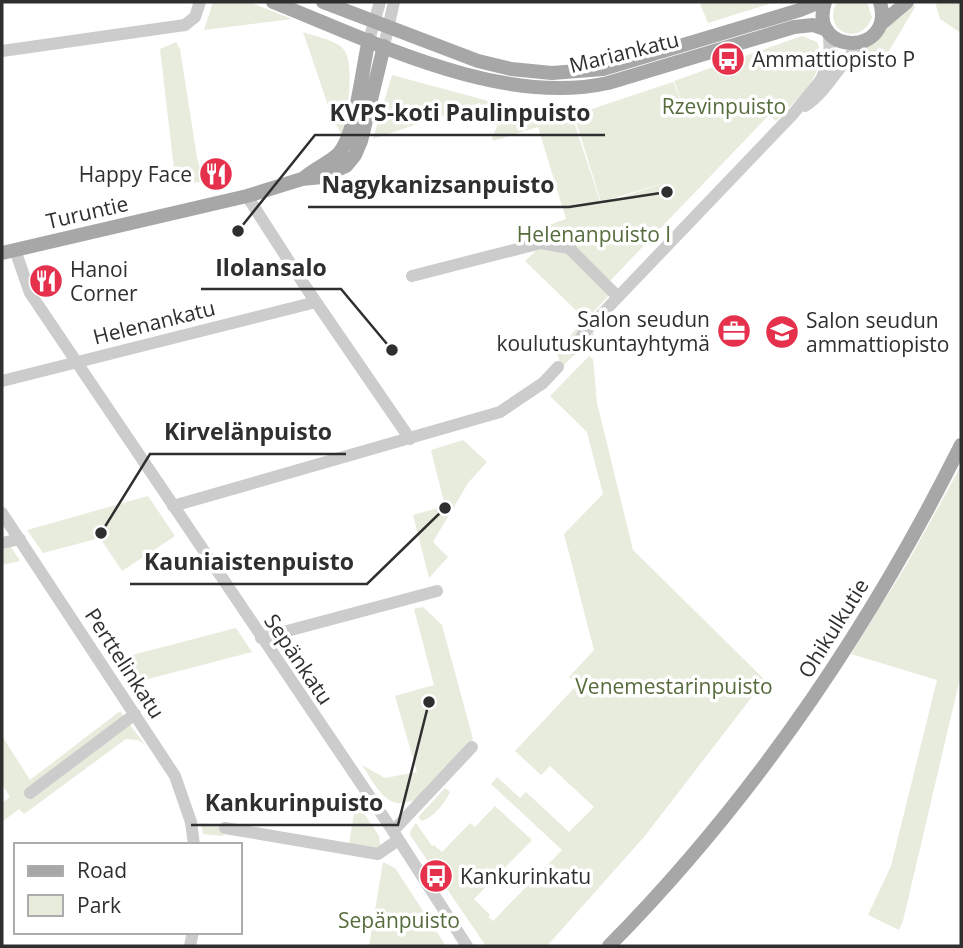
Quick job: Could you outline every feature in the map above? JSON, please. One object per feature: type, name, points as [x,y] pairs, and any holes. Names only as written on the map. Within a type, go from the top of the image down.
[{"type":"main road","name":"Mariankatu","points":[[273,2],[440,67],[490,81],[536,88],[571,89],[608,83],[794,27],[813,25],[847,44],[858,44],[867,40]]},
{"type":"main road","name":"Mariankatu","points":[[323,2],[445,50],[493,65],[568,73],[603,69],[822,2]]},
{"type":"main road","points":[[822,2],[822,13],[828,32]]},
{"type":"main road","points":[[880,2],[883,14],[881,24]]},
{"type":"main road","points":[[867,40],[907,2]]},
{"type":"main road","name":"Turuntie","points":[[302,179],[338,155],[344,147],[352,126],[369,40]]},
{"type":"main road","name":"Turuntie","points":[[8,252],[247,196],[336,171],[355,155],[361,141],[384,46]]},
{"type":"main road","name":"Ohikulkutie","points":[[609,946],[712,833],[818,692],[899,564],[961,445]]},
{"type":"street","points":[[2,51],[185,25],[195,18],[200,2]]},
{"type":"street","points":[[380,2],[384,46]]},
{"type":"street","points":[[369,40],[394,2]]},
{"type":"street","points":[[573,349],[584,333],[793,114],[820,81],[829,67],[828,32]]},
{"type":"street","points":[[793,114],[824,91],[840,72],[850,54],[867,40]]},
{"type":"street","points":[[247,196],[410,439]]},
{"type":"street","points":[[412,276],[541,243],[569,248],[618,297]]},
{"type":"street","name":"Sepänkatu","points":[[8,252],[30,293],[75,362],[467,946]]},
{"type":"street","name":"Helenankatu","points":[[2,381],[316,302]]},
{"type":"street","points":[[173,506],[500,412],[543,383],[558,367]]},
{"type":"street","name":"Perttelinkatu","points":[[2,513],[175,776],[191,822],[194,843]]},
{"type":"street","points":[[2,543],[20,539]]},
{"type":"street","points":[[261,638],[437,591]]},
{"type":"street","points":[[30,793],[135,714]]},
{"type":"street","points":[[225,828],[378,853],[472,747]]},
{"type":"green space","points":[[213,2],[249,2],[292,19],[204,30]]},
{"type":"green space","points":[[775,2],[708,23],[700,4]]},
{"type":"green space","points":[[837,2],[867,2],[872,17],[867,27],[852,34],[838,27],[833,12]]},
{"type":"green space","points":[[935,2],[958,2],[961,6],[961,33],[940,19]]},
{"type":"green space","points":[[914,5],[889,51],[846,71],[865,42]]},
{"type":"green space","points":[[303,32],[332,41],[345,52],[350,75],[342,137],[330,111]]},
{"type":"green space","points":[[802,36],[817,42],[820,53],[819,64],[809,85],[776,121],[769,115],[610,281],[562,239],[532,231],[566,219],[538,127],[493,141],[497,127],[492,110],[484,112],[480,103],[373,139],[392,75],[526,111],[554,117],[572,116],[601,204],[670,181],[601,202],[574,115],[673,82],[683,106],[674,81]]},
{"type":"green space","points":[[176,42],[180,49],[197,158],[204,181],[176,186],[160,49]]},
{"type":"green space","points":[[542,245],[567,251],[610,294],[588,318],[594,335],[562,367],[556,351],[585,319],[525,261]]},
{"type":"green space","name":"Venemestarinpuisto","points":[[589,356],[593,359],[597,403],[633,550],[765,680],[644,837],[547,946],[486,946],[410,835],[416,823],[432,846],[442,852],[470,823],[475,827],[495,806],[532,840],[474,899],[493,921],[562,850],[491,784],[497,777],[520,798],[526,792],[569,832],[594,807],[550,766],[541,775],[515,751],[577,685],[569,677],[594,650],[564,534],[603,494],[587,432],[550,396]]},
{"type":"green space","points":[[463,440],[487,462],[468,483],[433,542],[448,557],[429,578],[413,515],[445,506],[431,450]]},
{"type":"green space","points":[[961,466],[961,674],[899,930],[868,915],[891,866],[937,680],[851,654],[905,567]]},
{"type":"green space","points":[[148,496],[175,536],[122,571],[100,538],[43,553],[27,530]]},
{"type":"green space","points":[[2,533],[20,561],[2,565]]},
{"type":"green space","points":[[423,607],[442,625],[473,739],[418,798],[398,803],[391,801],[378,790],[362,765],[385,778],[417,772],[395,696],[434,685],[414,609]]},
{"type":"green space","points":[[236,628],[252,652],[129,684],[113,660]]},
{"type":"green space","points":[[120,711],[145,745],[138,740],[126,739],[24,814],[19,809],[2,822],[2,803],[10,797],[2,784],[2,736],[30,780]]},
{"type":"green space","points":[[445,788],[450,792],[445,801],[422,821],[418,817]]},
{"type":"green space","points":[[356,801],[379,836],[381,850],[349,844]]},
{"type":"green space","points":[[201,823],[225,826],[223,836],[203,834]]},
{"type":"green space","name":"Sepänpuisto","points":[[383,862],[395,868],[446,946],[369,946]]},
{"type":"place","name":"Ammattiopisto P","points":[[728,59]]},
{"type":"place","name":"Happy Face","points":[[216,174]]},
{"type":"place","name":"Nagykanizsanpuisto","points":[[667,192]]},
{"type":"place","name":"KVPS-koti Paulinpuisto","points":[[238,231]]},
{"type":"place","name":"Hanoi Corner","points":[[46,281]]},
{"type":"place","name":"Salon seudun koulutuskuntayhtymä","points":[[734,331]]},
{"type":"place","name":"Salon seudun ammattiopisto","points":[[782,332]]},
{"type":"place","name":"Ilolansalo","points":[[392,350]]},
{"type":"place","name":"Kauniaistenpuisto","points":[[445,508]]},
{"type":"place","name":"Kirvelänpuisto","points":[[101,533]]},
{"type":"place","name":"Kankurinpuisto","points":[[429,702]]},
{"type":"place","name":"Kankurinkatu","points":[[436,876]]},
{"type":"park label","name":"Rzevinpuisto","points":[[724,106]]},
{"type":"park label","name":"Helenanpuisto I","points":[[594,234]]}]
